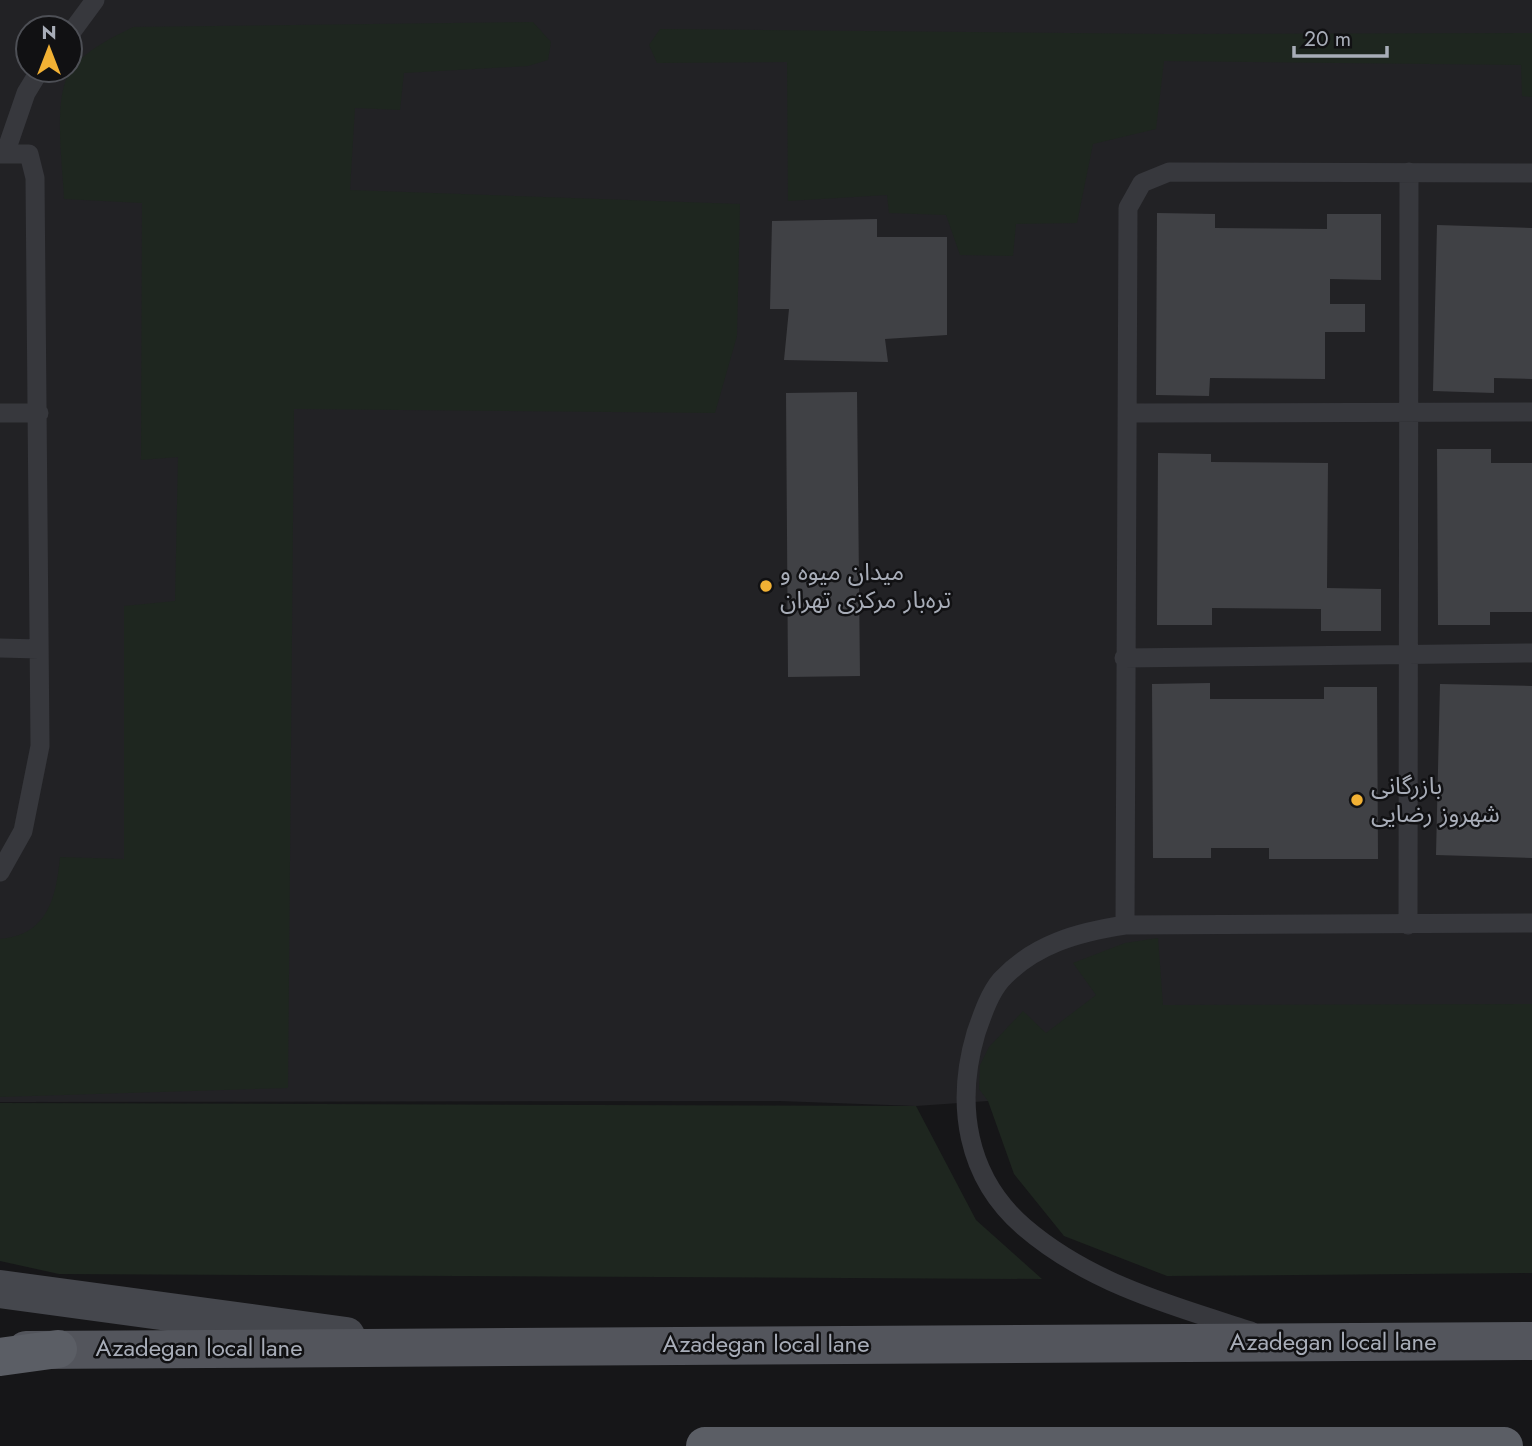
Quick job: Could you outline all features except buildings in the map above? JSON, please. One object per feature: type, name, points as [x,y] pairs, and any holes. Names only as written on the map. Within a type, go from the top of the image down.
[{"type":"highway","points":[[0,1357],[58,1349]]},
{"type":"highway","points":[[705,1446],[1504,1446]]},
{"type":"main road","points":[[0,1289],[425,1346]]},
{"type":"main road","name":"Azadegan local lane","points":[[0,1350],[1532,1341]]},
{"type":"lane","points":[[84,15],[95,0]]},
{"type":"lane","points":[[0,872],[23,831],[40,746],[35,178],[29,154],[2,154],[31,84]]},
{"type":"lane","points":[[1125,925],[1124,658],[1129,413],[1128,208],[1142,183],[1169,172],[1532,173]]},
{"type":"lane","points":[[1409,172],[1409,925]]},
{"type":"lane","points":[[1129,413],[1532,412]]},
{"type":"lane","points":[[0,413],[38,413]]},
{"type":"lane","points":[[0,648],[39,649]]},
{"type":"lane","points":[[1124,658],[1532,653]]},
{"type":"lane","points":[[1285,1341],[1146,1298],[1084,1267],[1024,1227],[989,1186],[974,1156],[967,1117],[966,1068],[981,1017],[1001,981],[1042,948],[1079,932],[1125,925],[1532,923]]},
{"type":"shaded area","name":"میدان میوه و تره‌بار مرکزی تهران","points":[[0,0],[1532,0],[1532,1102],[988,1101],[916,1106],[779,1101],[0,1102]]},
{"type":"shaded area","points":[[533,22],[551,42],[548,60],[528,66],[404,73],[400,110],[355,108],[350,190],[740,204],[737,336],[715,413],[294,409],[288,1088],[0,1097],[0,939],[16,936],[39,922],[52,900],[60,857],[124,859],[124,606],[175,601],[178,457],[141,460],[142,203],[64,199],[60,114],[65,84],[84,84],[84,57],[107,40],[133,27]]},
{"type":"shaded area","points":[[660,29],[1167,34],[1532,33],[1532,97],[1522,96],[1521,65],[1164,61],[1156,129],[1093,144],[1077,223],[1016,224],[1013,256],[960,255],[946,215],[889,213],[887,195],[788,201],[787,62],[657,63],[649,45]]},
{"type":"shaded area","points":[[1158,938],[1163,1005],[1532,1004],[1532,1273],[1167,1276],[1064,1236],[1014,1174],[988,1101],[979,1089],[980,1065],[989,1047],[1023,1011],[1046,1033],[1096,995],[1073,963],[1125,943]]},
{"type":"shaded area","points":[[0,1103],[916,1106],[976,1220],[1042,1279],[59,1274],[0,1261]]},
{"type":"place","name":"میدان میوه و تره‌بار مرکزی تهران","points":[[766,586]]},
{"type":"place","name":"بازرگانی شهروز رضایی","points":[[1357,800]]}]
